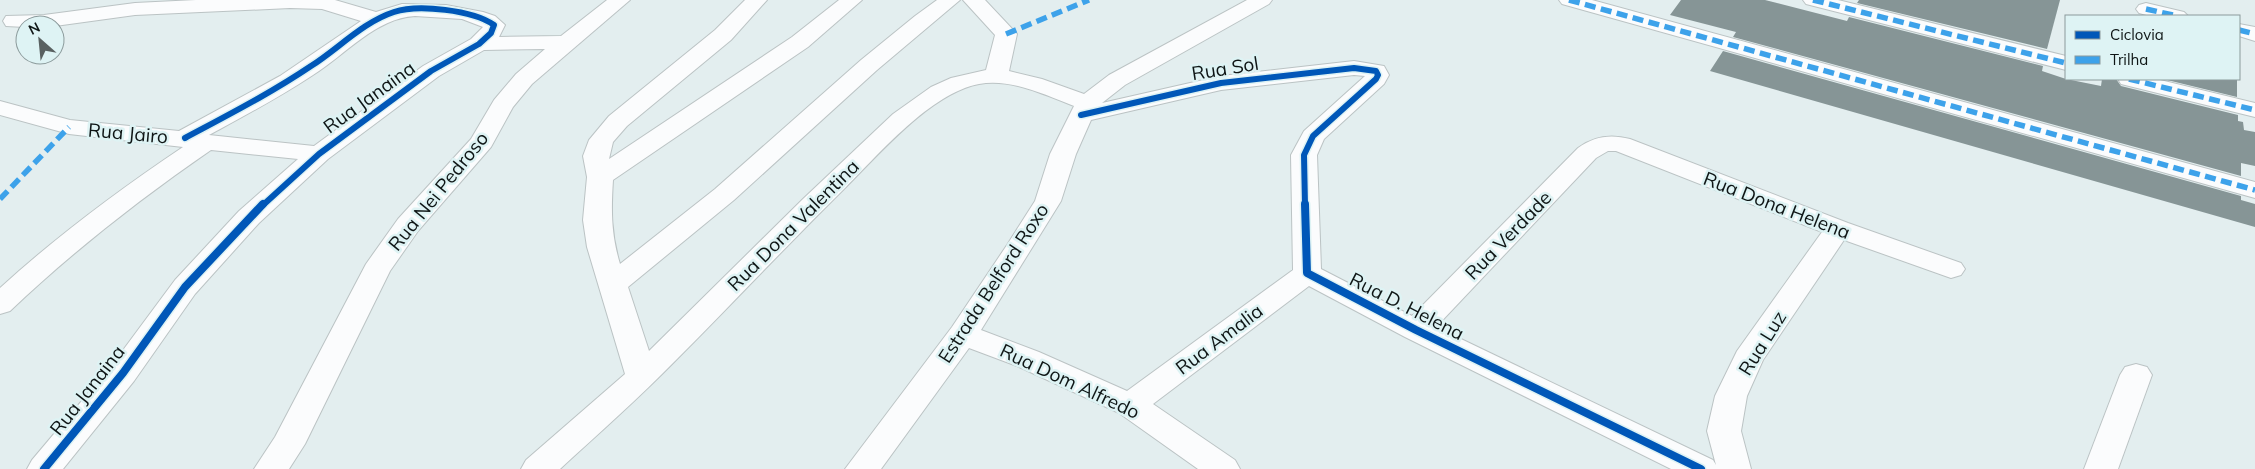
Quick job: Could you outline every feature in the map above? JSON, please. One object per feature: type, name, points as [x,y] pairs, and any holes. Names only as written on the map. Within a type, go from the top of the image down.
[{"type":"street","points":[[7,23],[102,0]]},
{"type":"street","name":"Rua Nei Pedroso","points":[[271,469],[288,444],[376,270],[408,225],[482,142],[502,105],[524,79],[566,42],[620,0]]},
{"type":"street","points":[[641,376],[601,247],[597,220],[600,177],[596,156],[601,140],[618,121],[723,35],[757,0]]},
{"type":"street","points":[[600,177],[800,42],[852,0]]},
{"type":"street","points":[[613,284],[740,181],[840,90],[926,17],[950,0]]},
{"type":"street","points":[[973,0],[1006,34],[996,76]]},
{"type":"street","name":"Estrada Belford Roxo","points":[[862,469],[963,334],[1048,201],[1063,154],[1084,109],[1117,80],[1262,0]]},
{"type":"street","points":[[1569,0],[2255,190]]},
{"type":"street","points":[[1813,0],[2065,63]]},
{"type":"street","points":[[7,23],[44,21],[135,10],[290,2],[323,2],[378,19]]},
{"type":"street","name":"Rua Janaina","points":[[0,304],[195,140],[284,84],[378,19],[404,9],[470,14],[484,18],[494,24],[491,33],[479,44],[431,71],[319,154],[271,196],[219,247],[185,287],[123,373],[44,469]]},
{"type":"street","points":[[2146,9],[2173,15]]},
{"type":"street","points":[[2240,30],[2255,34]]},
{"type":"street","name":"Rua Janaina","points":[[479,44],[566,42]]},
{"type":"street","name":"Rua Sol","points":[[1084,109],[1221,83],[1354,68],[1371,68],[1376,71],[1378,74],[1376,79],[1313,136],[1304,155],[1307,273]]},
{"type":"street","name":"Rua Dona Valentina","points":[[538,469],[641,376],[799,216],[885,134],[931,96],[977,78],[996,76],[1036,84],[1084,109]]},
{"type":"street","points":[[2133,80],[2255,110]]},
{"type":"street","name":"Rua Jairo","points":[[0,108],[68,127],[319,154]]},
{"type":"street","name":"Rua Dona Helena","points":[[1602,144],[1621,144],[1838,229],[1951,269]]},
{"type":"street","name":"Rua Verdade","points":[[1416,330],[1587,153],[1602,144]]},
{"type":"street","name":"Rua Luz","points":[[1734,469],[1724,431],[1730,396],[1748,358],[1838,229]]},
{"type":"street","name":"Rua D. Helena","points":[[1307,273],[1416,330],[1702,469]]},
{"type":"street","name":"Rua Amalia","points":[[1130,405],[1307,273]]},
{"type":"street","name":"Rua Dom Alfredo","points":[[963,334],[1028,359],[1130,405],[1222,469]]},
{"type":"street","points":[[2100,469],[2136,375]]},
{"type":"building","points":[[1681,0],[1765,0],[1847,21],[1849,17],[2043,66],[2042,71],[2065,80],[2101,86],[2102,80],[2117,80],[2121,86],[2238,115],[2238,121],[2243,122],[2244,130],[2255,132],[2255,166],[2241,163],[2241,176],[1733,37],[1736,32],[1670,15]]},
{"type":"building","points":[[1859,0],[2060,0],[2047,49],[1857,3]]},
{"type":"building","points":[[1723,51],[2241,196],[2241,200],[2255,204],[2255,227],[1710,71]]},
{"type":"building","points":[[2167,80],[2237,80],[2237,97]]},
{"type":"marked path","points":[[1006,34],[1089,0]]},
{"type":"marked path","points":[[1569,0],[2255,190]]},
{"type":"marked path","points":[[1813,0],[2065,63]]},
{"type":"marked path","points":[[2146,9],[2173,15]]},
{"type":"marked path","points":[[2240,30],[2255,34]]},
{"type":"marked path","points":[[2133,80],[2255,110]]},
{"type":"marked path","points":[[0,199],[69,127]]},
{"type":"cycle path","points":[[44,469],[123,373],[185,287],[249,217],[319,154],[431,71],[479,44],[491,33],[494,25],[487,20],[462,13],[430,10],[402,10],[394,12],[365,27],[321,60],[288,81],[185,138]]},
{"type":"cycle path","points":[[1081,115],[1221,83],[1354,68],[1376,71],[1378,75],[1376,79],[1313,136],[1304,155],[1307,273],[1416,330],[1701,469]]}]
